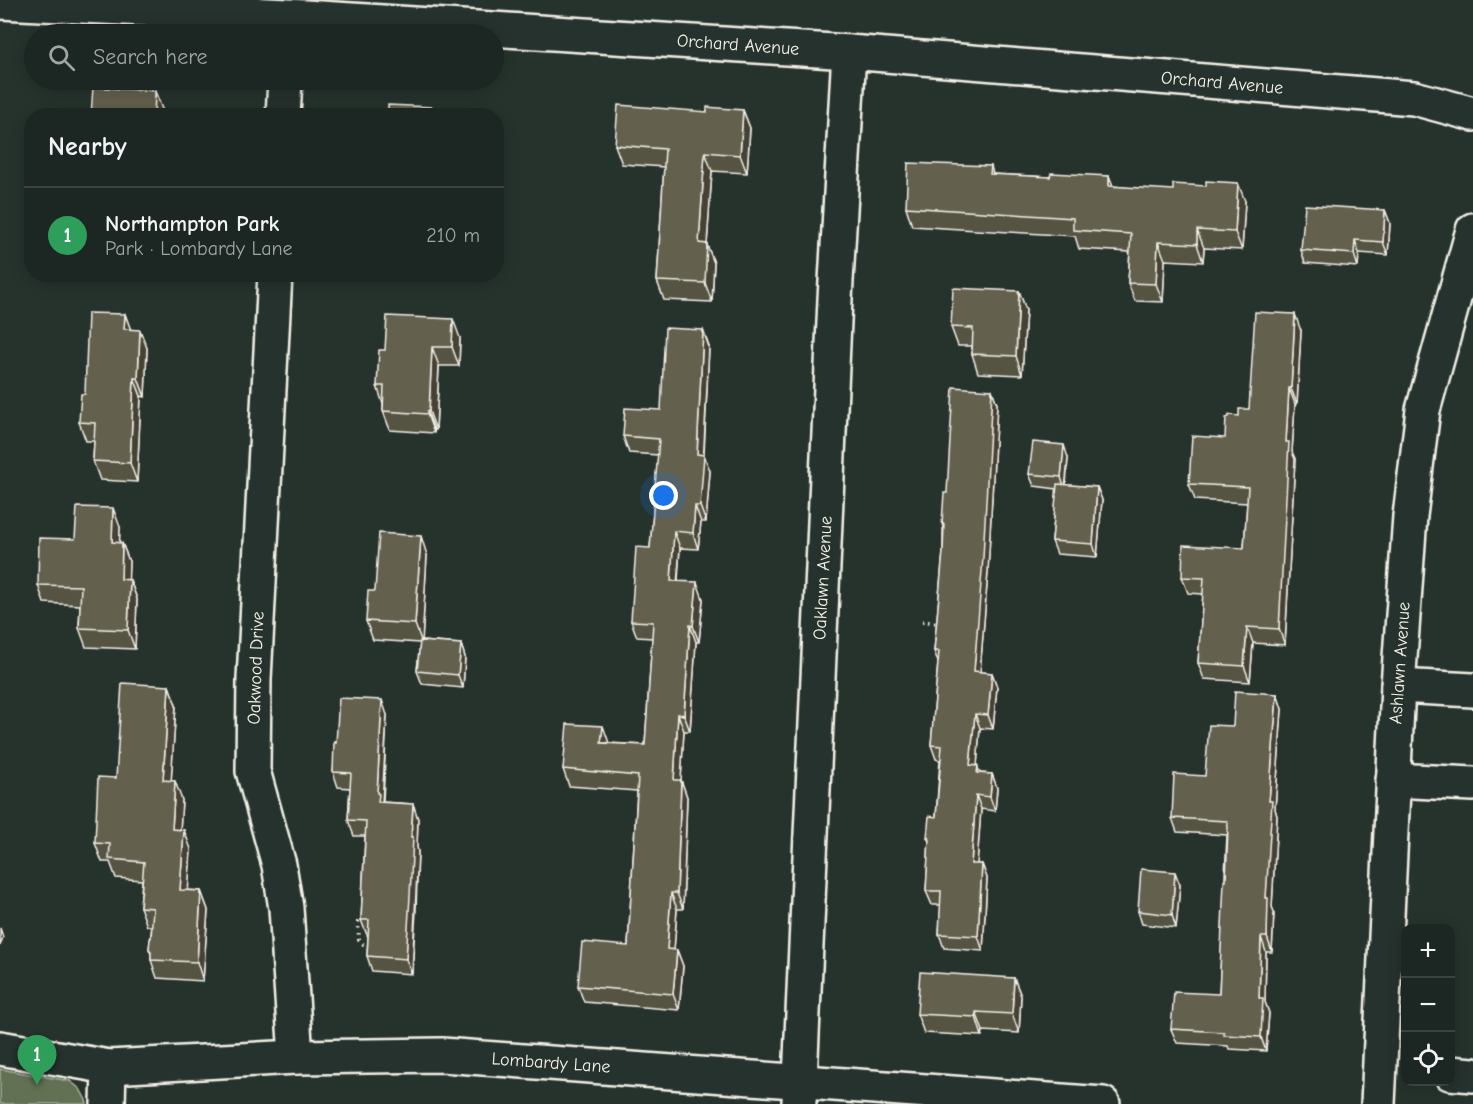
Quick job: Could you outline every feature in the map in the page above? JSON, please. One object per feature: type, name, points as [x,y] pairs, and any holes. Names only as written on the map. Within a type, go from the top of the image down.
[{"type":"street","name":"Orchard Avenue","points":[[0,2],[400,24]]},
{"type":"street","name":"Orchard Avenue","points":[[504,30],[849,52],[1414,98],[1473,114]]},
{"type":"street","name":"Oaklawn Avenue","points":[[800,1093],[835,299],[849,52]]},
{"type":"street","points":[[283,108],[284,90]]},
{"type":"street","name":"Ashlawn Avenue","points":[[1378,1104],[1393,1066],[1393,780],[1410,516],[1423,410],[1473,230]]},
{"type":"street","name":"Oakwood Drive","points":[[275,282],[254,679],[253,771],[279,865],[286,908],[296,1057]]},
{"type":"street","points":[[1398,686],[1473,690]]},
{"type":"street","points":[[1393,780],[1473,784]]},
{"type":"street","name":"Lombardy Lane","points":[[0,1048],[109,1067],[296,1057],[442,1056],[800,1093],[1102,1104]]},
{"type":"street","points":[[108,1104],[109,1067]]},
{"type":"street","points":[[1455,1073],[1473,1075]]},
{"type":"path","points":[[922,621],[943,623]]},
{"type":"path","points":[[358,921],[359,940],[363,944],[374,946]]},
{"type":"green space","points":[[0,1069],[70,1081],[80,1089],[87,1104],[0,1104]]},
{"type":"building","points":[[93,90],[155,91],[154,108],[92,108]]},
{"type":"building","points":[[388,105],[433,107],[433,108],[388,108]]},
{"type":"building","points":[[618,105],[707,112],[707,107],[743,110],[740,155],[705,152],[699,243],[707,244],[705,283],[657,281],[665,149],[615,145]]},
{"type":"building","points":[[908,163],[991,166],[990,174],[1050,177],[1051,173],[1109,176],[1109,186],[1173,190],[1173,184],[1206,186],[1206,181],[1238,183],[1235,232],[1197,230],[1197,244],[1158,242],[1156,284],[1128,283],[1131,234],[1073,230],[1073,218],[906,207]]},
{"type":"building","points":[[1305,205],[1385,210],[1383,242],[1355,240],[1354,254],[1301,250]]},
{"type":"building","points":[[953,288],[1019,291],[1016,356],[972,354],[973,328],[951,327]]},
{"type":"building","points":[[1255,312],[1295,314],[1286,442],[1289,442],[1279,629],[1247,627],[1244,666],[1198,663],[1204,578],[1182,577],[1183,545],[1244,548],[1248,487],[1189,484],[1192,436],[1225,438],[1226,418],[1229,415],[1239,416],[1239,409],[1249,409]]},
{"type":"building","points":[[88,313],[125,314],[124,329],[140,330],[138,378],[134,378],[130,463],[93,461],[95,423],[79,422],[81,394],[85,394]]},
{"type":"building","points":[[387,316],[453,319],[452,347],[432,347],[427,414],[383,411],[384,386],[377,386],[379,350],[385,350]]},
{"type":"building","points":[[665,328],[703,330],[697,454],[704,455],[700,506],[695,506],[693,533],[674,531],[671,581],[697,582],[693,626],[690,625],[684,715],[678,714],[674,780],[681,780],[677,893],[671,893],[667,949],[677,950],[673,994],[578,986],[582,942],[628,946],[638,776],[563,769],[567,724],[603,726],[601,743],[645,745],[653,622],[631,621],[636,547],[650,548],[659,439],[623,436],[625,408],[661,410]]},
{"type":"building","points":[[953,387],[992,390],[974,671],[992,673],[988,715],[975,714],[970,765],[978,766],[977,773],[992,774],[990,797],[976,795],[971,864],[982,864],[978,936],[939,934],[941,891],[926,891],[929,816],[936,817],[942,746],[931,745],[939,651],[934,651],[943,552],[944,524],[942,523],[944,493],[947,493]]},
{"type":"building","points":[[1033,442],[1064,445],[1061,477],[1029,474]]},
{"type":"building","points":[[1057,484],[1097,487],[1093,544],[1052,541]]},
{"type":"building","points":[[77,507],[113,508],[112,542],[122,543],[121,579],[130,580],[128,630],[79,628],[81,586],[38,585],[39,538],[75,539]]},
{"type":"building","points":[[379,533],[421,536],[415,624],[366,621],[368,591],[375,591]]},
{"type":"building","points":[[420,641],[461,644],[458,675],[417,671]]},
{"type":"building","points":[[122,683],[169,686],[163,780],[175,781],[172,829],[184,830],[180,890],[201,891],[197,962],[151,960],[149,949],[153,908],[140,907],[144,862],[109,859],[110,844],[95,843],[98,777],[116,778]]},
{"type":"building","points":[[1235,691],[1277,694],[1269,801],[1272,801],[1266,898],[1268,898],[1267,937],[1261,937],[1259,998],[1263,998],[1261,1037],[1171,1029],[1174,992],[1219,994],[1228,827],[1227,821],[1172,818],[1174,774],[1205,776],[1209,725],[1233,726]]},
{"type":"building","points":[[339,698],[382,700],[378,802],[413,804],[406,959],[367,956],[369,920],[361,920],[366,821],[348,820],[351,773],[333,772]]},
{"type":"building","points":[[1141,869],[1175,872],[1172,915],[1138,911]]},
{"type":"building","points":[[920,972],[1014,978],[1012,1014],[976,1012],[976,1017],[917,1014]]},
{"type":"place","name":"Northampton Park","points":[[37,1085]]}]
